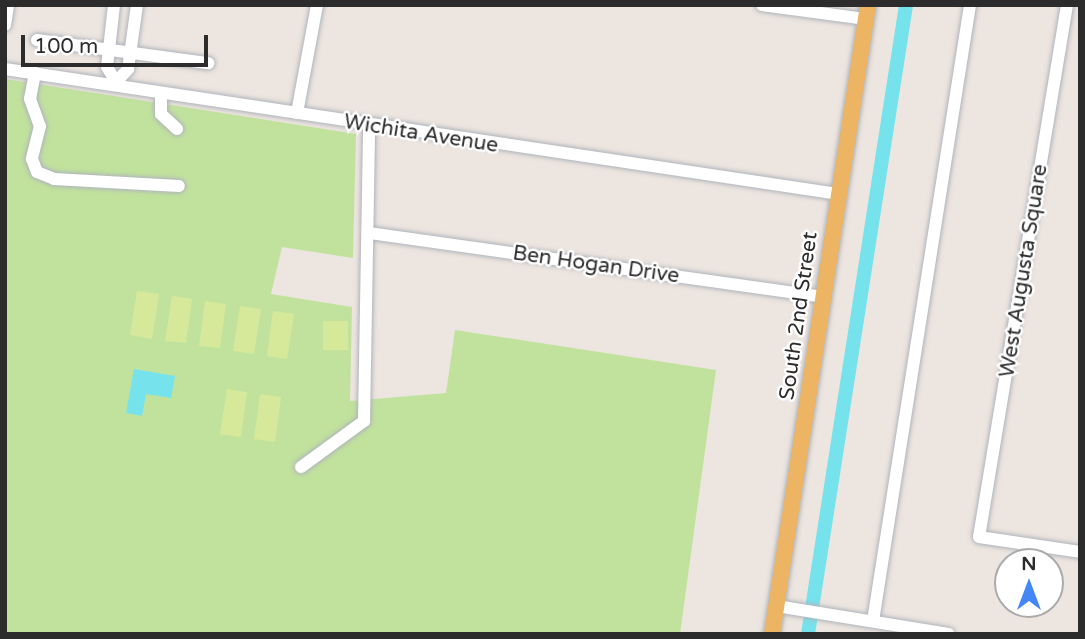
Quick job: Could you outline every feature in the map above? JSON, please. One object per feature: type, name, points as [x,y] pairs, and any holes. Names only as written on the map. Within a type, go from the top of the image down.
[{"type":"main road","name":"South 2nd Street","points":[[772,634],[867,12]]},
{"type":"street","points":[[5,22],[8,5]]},
{"type":"street","points":[[114,5],[107,67],[117,82],[128,69],[137,5]]},
{"type":"street","points":[[297,113],[317,5]]},
{"type":"street","points":[[762,5],[867,12]]},
{"type":"street","points":[[878,626],[970,5]]},
{"type":"street","name":"West Augusta Square","points":[[1067,5],[979,537],[1080,552]]},
{"type":"street","points":[[37,40],[208,63]]},
{"type":"street","name":"Wichita Avenue","points":[[5,69],[297,113],[369,127],[838,194]]},
{"type":"street","points":[[35,74],[30,99],[40,126],[32,159],[37,172],[54,179],[179,186]]},
{"type":"street","points":[[160,93],[160,114],[177,129]]},
{"type":"street","points":[[301,467],[364,421],[369,127]]},
{"type":"street","name":"Ben Hogan Drive","points":[[369,233],[823,297]]},
{"type":"street","points":[[776,606],[878,626],[949,634]]},
{"type":"green space","points":[[5,79],[356,134],[353,258],[282,247],[271,294],[352,307],[350,401],[446,393],[455,330],[716,370],[680,634],[5,634]]},
{"type":"green space","points":[[137,291],[159,294],[152,339],[130,335]]},
{"type":"green space","points":[[172,296],[192,299],[186,343],[165,341]]},
{"type":"green space","points":[[205,301],[226,304],[220,348],[199,346]]},
{"type":"green space","points":[[240,306],[261,309],[254,354],[233,351]]},
{"type":"green space","points":[[273,311],[294,314],[287,359],[267,356]]},
{"type":"green space","points":[[323,321],[348,321],[348,350],[323,350]]},
{"type":"green space","points":[[227,389],[247,392],[241,437],[220,434]]},
{"type":"green space","points":[[260,394],[281,397],[275,442],[254,439]]},
{"type":"water","points":[[134,369],[175,376],[171,398],[146,394],[142,416],[126,413]]},
{"type":"waterway","points":[[808,634],[906,5]]}]
